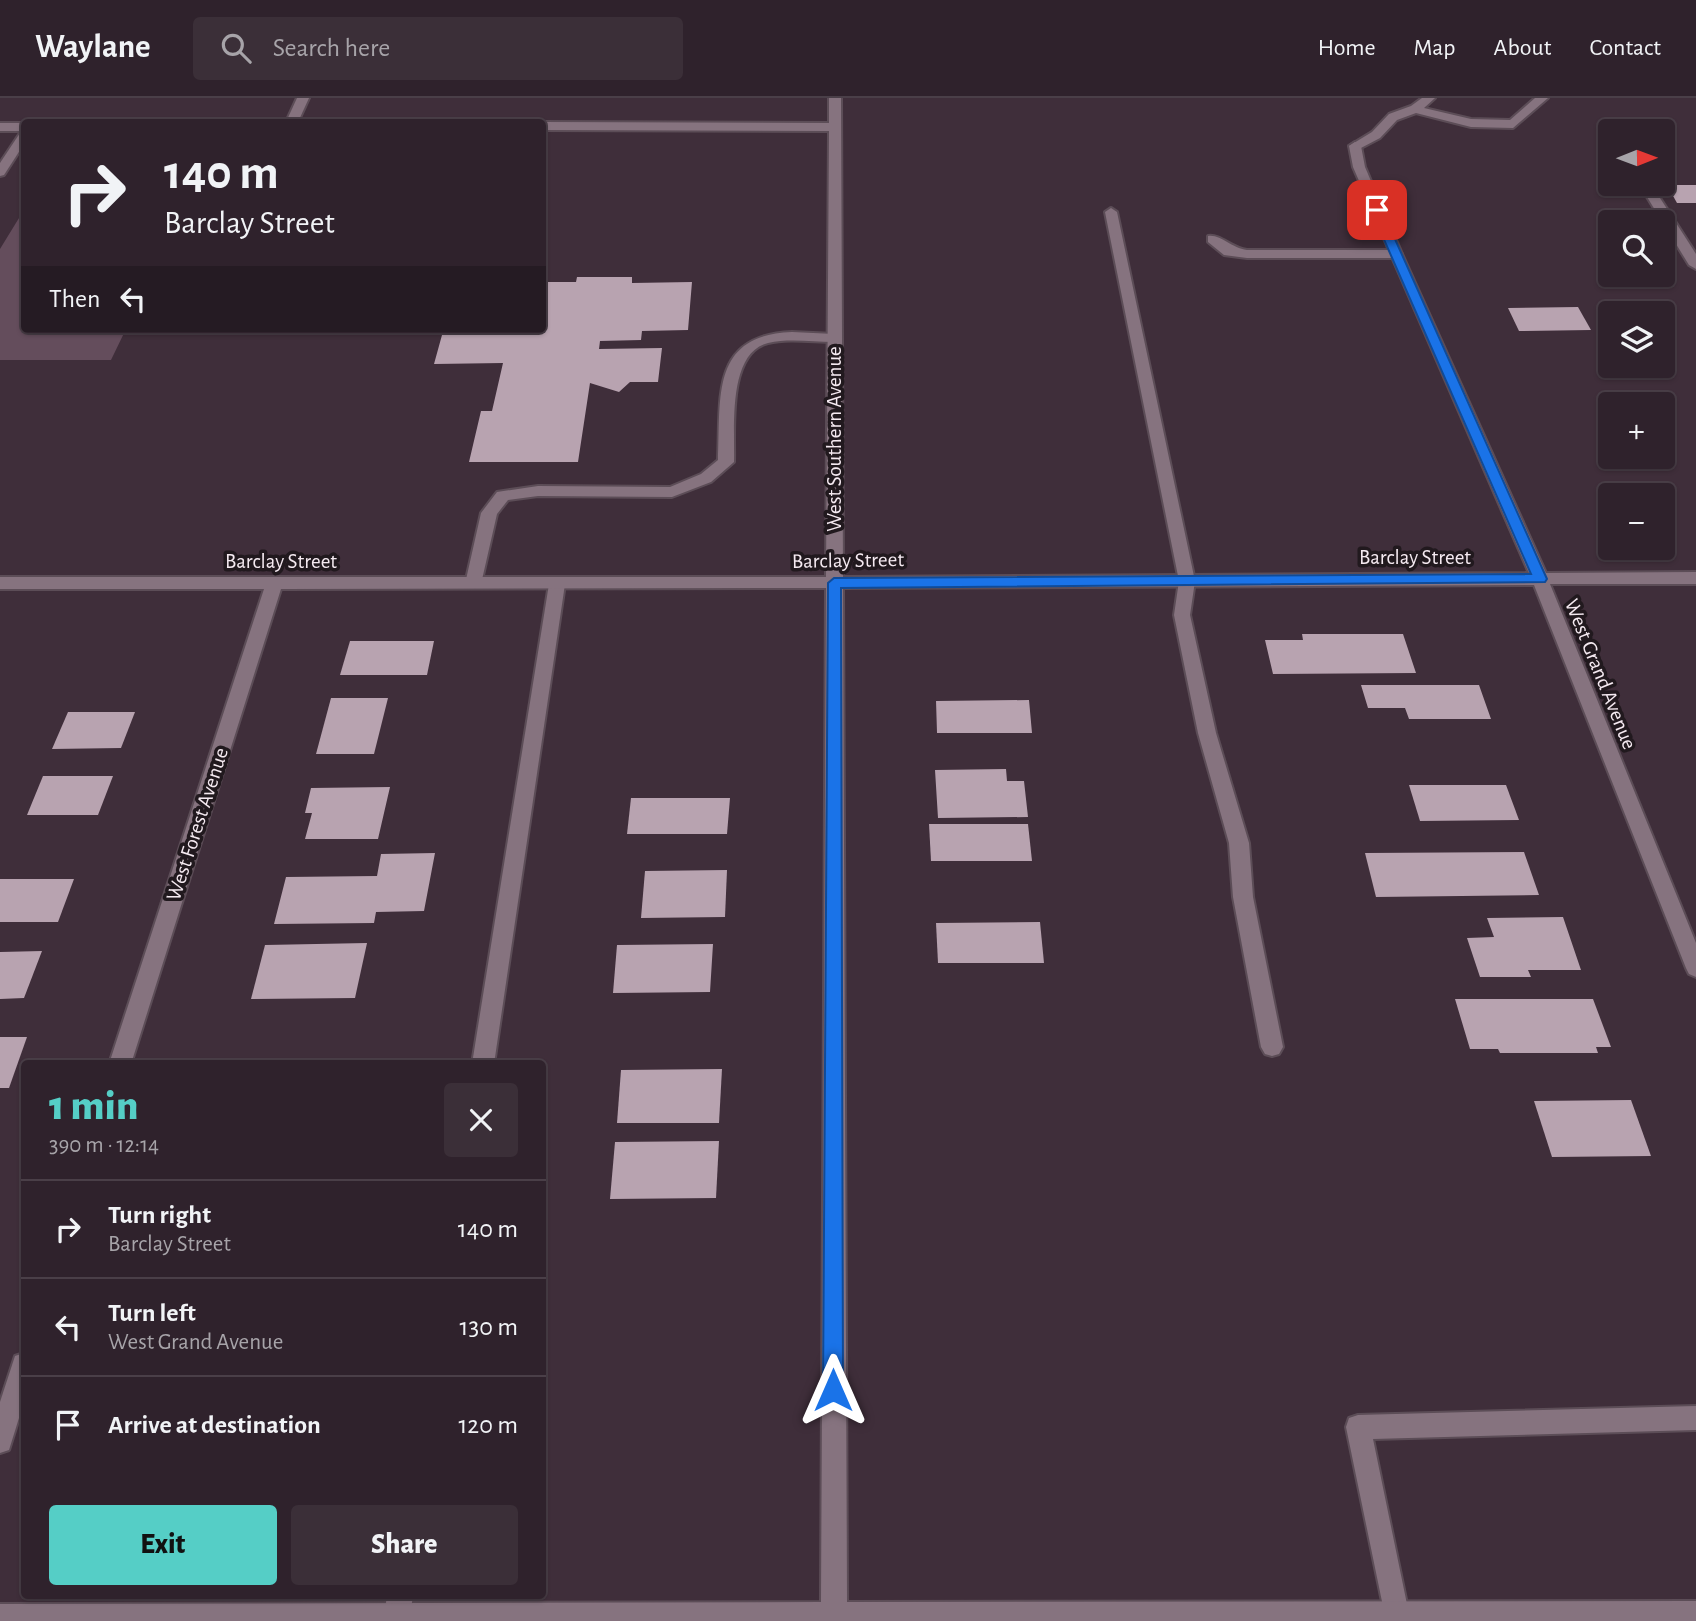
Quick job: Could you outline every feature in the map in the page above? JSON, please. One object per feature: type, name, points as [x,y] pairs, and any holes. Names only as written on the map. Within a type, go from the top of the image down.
[{"type":"street","points":[[293,119],[303,98]]},
{"type":"street","name":"West Southern Avenue","points":[[834,1618],[835,98]]},
{"type":"street","points":[[1415,109],[1429,98]]},
{"type":"street","points":[[1415,109],[1471,123],[1513,124],[1542,98]]},
{"type":"street","name":"West Grand Avenue","points":[[1415,109],[1393,117],[1376,135],[1355,146],[1359,167],[1540,579],[1696,968]]},
{"type":"street","points":[[546,126],[834,127]]},
{"type":"street","points":[[0,127],[21,127]]},
{"type":"street","points":[[0,172],[21,140]]},
{"type":"street","points":[[1653,196],[1696,265]]},
{"type":"street","points":[[1111,212],[1187,581],[1182,615],[1208,733],[1239,843],[1243,898],[1272,1047]]},
{"type":"street","points":[[1213,239],[1229,252],[1247,254],[1395,254]]},
{"type":"street","points":[[473,584],[489,513],[503,496],[538,491],[672,492],[706,478],[726,462],[733,366],[751,344],[776,338],[834,338]]},
{"type":"street","name":"Barclay Street","points":[[0,583],[557,584],[1696,578]]},
{"type":"street","name":"West Forest Avenue","points":[[121,1060],[274,584]]},
{"type":"street","points":[[484,1060],[557,584]]},
{"type":"street","points":[[0,1441],[21,1374]]},
{"type":"street","points":[[1396,1614],[1358,1427],[1696,1418]]},
{"type":"street","points":[[0,1617],[397,1611],[834,1618],[1696,1614]]},
{"type":"shaded area","points":[[21,218],[21,333],[124,333],[111,360],[0,360],[0,249]]},
{"type":"building","points":[[1675,185],[1696,185],[1696,203],[1677,203],[1673,196]]},
{"type":"building","points":[[577,277],[632,277],[632,283],[692,282],[688,330],[642,331],[641,340],[600,341],[599,349],[662,348],[658,382],[630,382],[619,392],[590,383],[578,462],[469,462],[481,411],[492,411],[503,363],[434,364],[442,335],[546,333],[546,282],[576,282]]},
{"type":"building","points":[[1578,307],[1591,330],[1519,331],[1508,308]]},
{"type":"building","points":[[1302,634],[1403,634],[1416,673],[1273,674],[1265,640],[1303,640]]},
{"type":"building","points":[[350,641],[434,641],[427,675],[340,675]]},
{"type":"building","points":[[1361,685],[1479,685],[1491,719],[1409,719],[1405,708],[1368,708]]},
{"type":"building","points":[[331,698],[388,698],[374,754],[316,754]]},
{"type":"building","points":[[1029,700],[1032,733],[937,733],[936,701]]},
{"type":"building","points":[[68,712],[135,712],[121,748],[52,749]]},
{"type":"building","points":[[1006,769],[1007,781],[1024,781],[1028,817],[938,818],[935,770]]},
{"type":"building","points":[[43,776],[113,776],[98,815],[27,815]]},
{"type":"building","points":[[1409,785],[1506,785],[1519,820],[1420,821]]},
{"type":"building","points":[[390,787],[378,839],[305,839],[312,813],[305,813],[311,788]]},
{"type":"building","points":[[631,798],[730,798],[727,834],[627,834]]},
{"type":"building","points":[[929,824],[1028,824],[1032,861],[931,861]]},
{"type":"building","points":[[1524,852],[1539,895],[1376,897],[1365,853]]},
{"type":"building","points":[[435,853],[424,911],[376,912],[374,923],[274,924],[286,877],[377,876],[381,854]]},
{"type":"building","points":[[727,870],[725,917],[641,918],[645,871]]},
{"type":"building","points":[[0,879],[74,879],[58,922],[0,922]]},
{"type":"building","points":[[1563,917],[1581,970],[1528,970],[1531,977],[1480,977],[1467,938],[1494,937],[1487,918]]},
{"type":"building","points":[[1040,922],[1044,963],[938,963],[936,923]]},
{"type":"building","points":[[367,943],[355,998],[251,999],[265,945]]},
{"type":"building","points":[[713,944],[710,992],[613,993],[617,945]]},
{"type":"building","points":[[42,951],[24,998],[0,999],[0,952]]},
{"type":"building","points":[[1455,999],[1593,999],[1611,1047],[1596,1047],[1598,1053],[1500,1053],[1498,1049],[1470,1049]]},
{"type":"building","points":[[0,1037],[27,1037],[9,1088],[0,1088]]},
{"type":"building","points":[[722,1069],[719,1123],[617,1123],[621,1070]]},
{"type":"building","points":[[1631,1100],[1651,1156],[1552,1157],[1534,1101]]},
{"type":"building","points":[[719,1141],[716,1198],[610,1199],[615,1142]]},
{"type":"route","points":[[833,1390],[834,583],[1540,579],[1377,210]]}]
